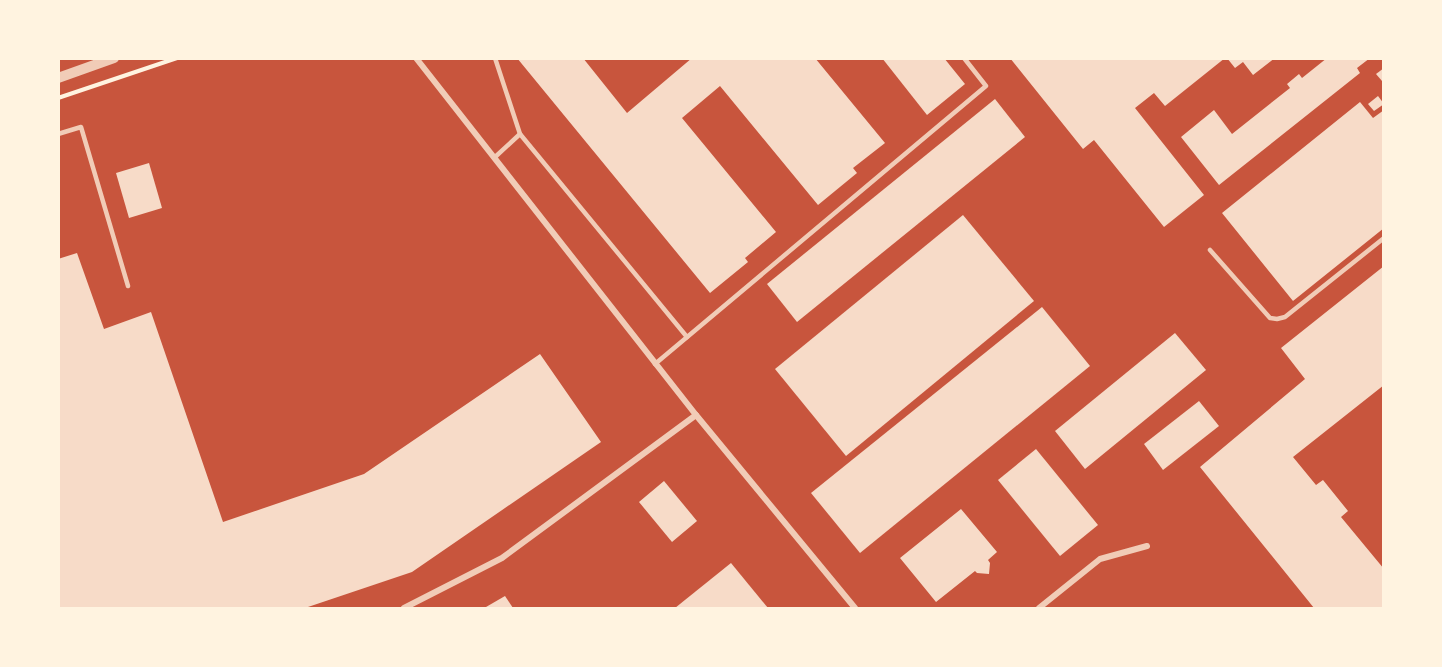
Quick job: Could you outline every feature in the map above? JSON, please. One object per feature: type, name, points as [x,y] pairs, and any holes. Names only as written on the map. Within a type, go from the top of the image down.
[{"type":"street","points":[[58,78],[114,58]]},
{"type":"street","points":[[416,58],[655,364],[855,609]]},
{"type":"street","points":[[404,609],[502,558],[696,415]]},
{"type":"street","points":[[1039,609],[1100,559],[1147,546]]},
{"type":"lane","points":[[495,58],[520,134],[687,337]]},
{"type":"lane","points":[[655,364],[986,86],[964,58]]},
{"type":"lane","points":[[58,134],[81,127],[128,286]]},
{"type":"lane","points":[[494,158],[520,134]]},
{"type":"lane","points":[[1210,250],[1270,318],[1277,319],[1285,317],[1383,238]]},
{"type":"path","points":[[58,98],[177,58]]},
{"type":"building","points":[[517,58],[583,58],[627,113],[692,58],[815,58],[885,143],[853,168],[857,173],[818,205],[720,86],[682,118],[776,232],[745,258],[748,262],[710,293]]},
{"type":"building","points":[[882,58],[944,58],[965,84],[927,115]]},
{"type":"building","points":[[1010,58],[1225,58],[1165,106],[1154,93],[1135,108],[1204,195],[1164,227],[1094,140],[1083,149]]},
{"type":"building","points":[[1227,58],[1275,58],[1253,75],[1243,62],[1235,68]]},
{"type":"building","points":[[1327,58],[1370,58],[1357,68],[1360,73],[1219,185],[1181,137],[1214,110],[1232,134],[1290,88],[1287,84],[1299,74],[1302,78]]},
{"type":"building","points":[[1384,68],[1384,80],[1382,81],[1376,74]]},
{"type":"building","points":[[1378,96],[1384,104],[1374,111],[1368,104]]},
{"type":"building","points":[[995,99],[1025,137],[797,322],[767,284]]},
{"type":"building","points":[[1360,102],[1373,118],[1384,110],[1384,228],[1293,301],[1222,213]]},
{"type":"building","points":[[149,163],[162,208],[129,218],[116,173]]},
{"type":"building","points":[[963,215],[1034,301],[846,456],[775,369]]},
{"type":"building","points":[[77,253],[104,329],[151,312],[223,522],[364,474],[540,354],[601,442],[412,572],[305,608],[58,608],[58,259]]},
{"type":"building","points":[[1384,266],[1384,385],[1293,457],[1316,485],[1323,480],[1348,511],[1341,517],[1384,569],[1384,608],[1314,608],[1200,467],[1305,379],[1281,348]]},
{"type":"building","points":[[1042,307],[1090,366],[860,553],[811,493]]},
{"type":"building","points":[[1175,333],[1206,370],[1085,469],[1055,431]]},
{"type":"building","points":[[1199,401],[1219,426],[1163,470],[1144,444]]},
{"type":"building","points":[[1036,449],[1098,525],[1060,556],[998,480]]},
{"type":"building","points":[[664,481],[697,521],[672,542],[639,502]]},
{"type":"building","points":[[961,509],[997,552],[988,560],[989,574],[975,571],[936,602],[900,558]]},
{"type":"building","points":[[731,563],[768,608],[675,608]]},
{"type":"building","points":[[505,596],[513,608],[486,607]]}]
